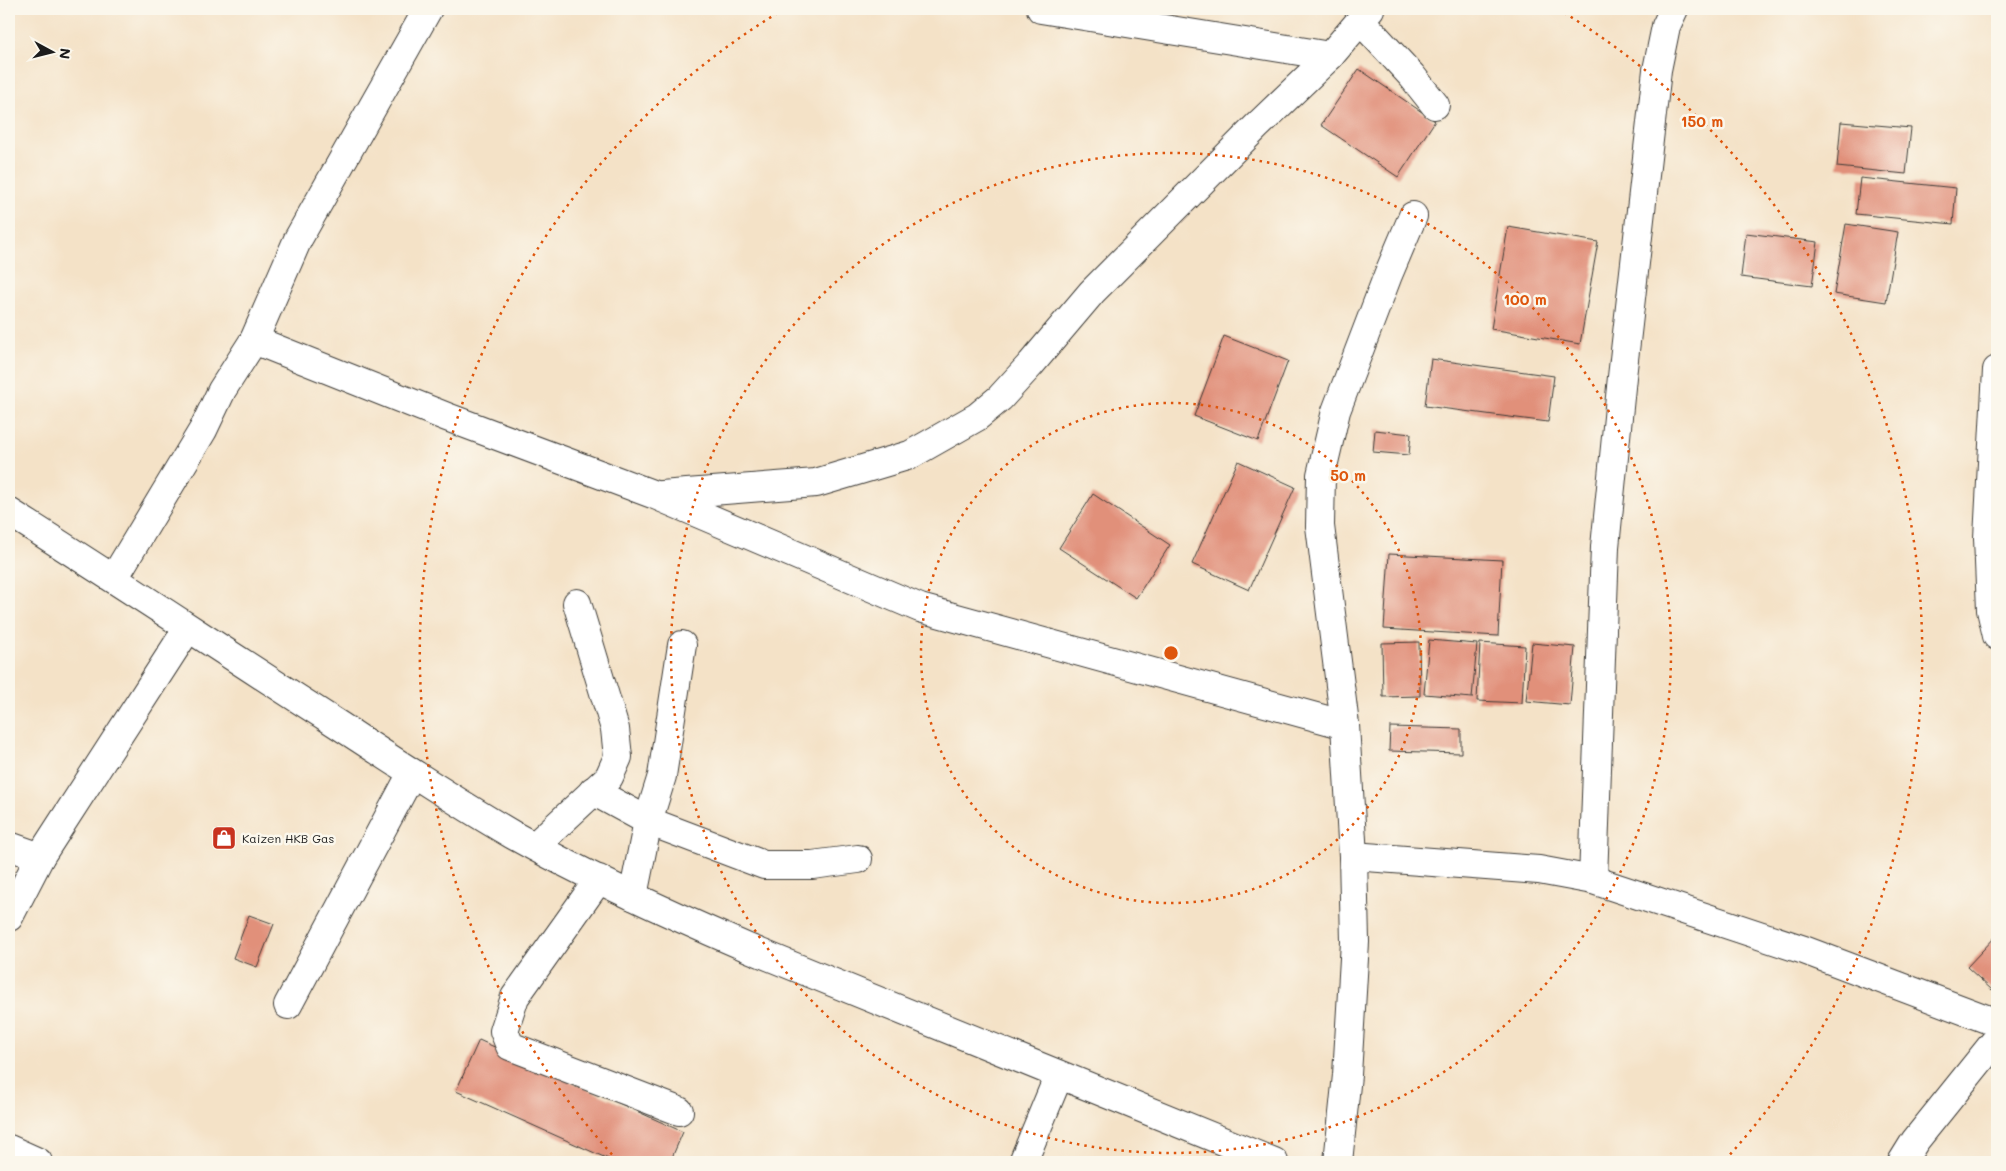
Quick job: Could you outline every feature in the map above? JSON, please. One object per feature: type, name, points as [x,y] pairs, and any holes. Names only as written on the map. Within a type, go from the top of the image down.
[{"type":"street","points":[[114,578],[203,430],[222,390],[254,340],[298,239],[428,9]]},
{"type":"street","points":[[1041,9],[1330,56]]},
{"type":"street","points":[[1593,880],[1607,528],[1657,70],[1666,26],[1674,9]]},
{"type":"street","points":[[655,495],[816,483],[910,455],[977,417],[1000,398],[1025,371],[1092,292],[1257,126],[1330,56],[1366,15],[1435,105]]},
{"type":"street","points":[[1338,1162],[1347,1075],[1355,942],[1353,856],[1345,725],[1320,526],[1321,475],[1336,411],[1388,275],[1413,216]]},
{"type":"street","points":[[254,340],[447,417],[655,495],[920,608],[1345,725]]},
{"type":"street","points":[[1997,370],[1988,538],[1991,610],[1997,636]]},
{"type":"street","points":[[9,512],[412,772],[535,846],[667,913],[746,947],[1274,1162]]},
{"type":"street","points":[[535,846],[609,777],[618,756],[615,729],[577,603]]},
{"type":"street","points":[[9,917],[40,857],[188,628]]},
{"type":"street","points":[[633,896],[648,820],[662,776],[682,645]]},
{"type":"street","points":[[288,1005],[412,772]]},
{"type":"street","points":[[593,791],[648,820],[764,865],[812,865],[858,859]]},
{"type":"street","points":[[9,846],[40,857]]},
{"type":"street","points":[[1353,856],[1539,870],[1593,880],[1804,950],[1997,1023]]},
{"type":"street","points":[[600,879],[515,997],[504,1031],[510,1046],[679,1111]]},
{"type":"street","points":[[1902,1162],[1915,1141],[1997,1039]]},
{"type":"street","points":[[1023,1162],[1059,1075]]},
{"type":"street","points":[[9,1149],[38,1162]]},
{"type":"building","points":[[1359,69],[1435,121],[1398,177],[1321,125]]},
{"type":"building","points":[[1841,122],[1911,128],[1906,174],[1837,167]]},
{"type":"building","points":[[1860,178],[1956,188],[1953,224],[1856,214]]},
{"type":"building","points":[[1846,224],[1898,232],[1886,302],[1834,294]]},
{"type":"building","points":[[1508,227],[1598,242],[1580,344],[1491,329]]},
{"type":"building","points":[[1746,233],[1818,242],[1812,286],[1741,277]]},
{"type":"building","points":[[1224,336],[1288,361],[1258,441],[1194,416]]},
{"type":"building","points":[[1431,359],[1554,376],[1548,422],[1425,406]]},
{"type":"building","points":[[1375,430],[1411,434],[1409,455],[1373,452]]},
{"type":"building","points":[[1238,461],[1295,487],[1249,590],[1192,564]]},
{"type":"building","points":[[1093,494],[1170,545],[1136,598],[1059,548]]},
{"type":"building","points":[[1389,554],[1502,560],[1498,636],[1384,629]]},
{"type":"building","points":[[1429,640],[1477,644],[1472,698],[1424,694]]},
{"type":"building","points":[[1419,642],[1420,696],[1383,697],[1382,643]]},
{"type":"building","points":[[1480,643],[1525,646],[1522,703],[1477,701]]},
{"type":"building","points":[[1532,643],[1575,647],[1570,705],[1526,701]]},
{"type":"building","points":[[1390,727],[1461,729],[1461,753],[1389,751]]},
{"type":"building","points":[[249,915],[274,924],[257,967],[233,958]]},
{"type":"building","points":[[1997,935],[1997,984],[1992,990],[1967,967]]},
{"type":"building","points":[[479,1040],[683,1132],[670,1162],[615,1162],[456,1091]]},
{"type":"place","name":"Kaizen HKB Gas","points":[[224,838]]}]
